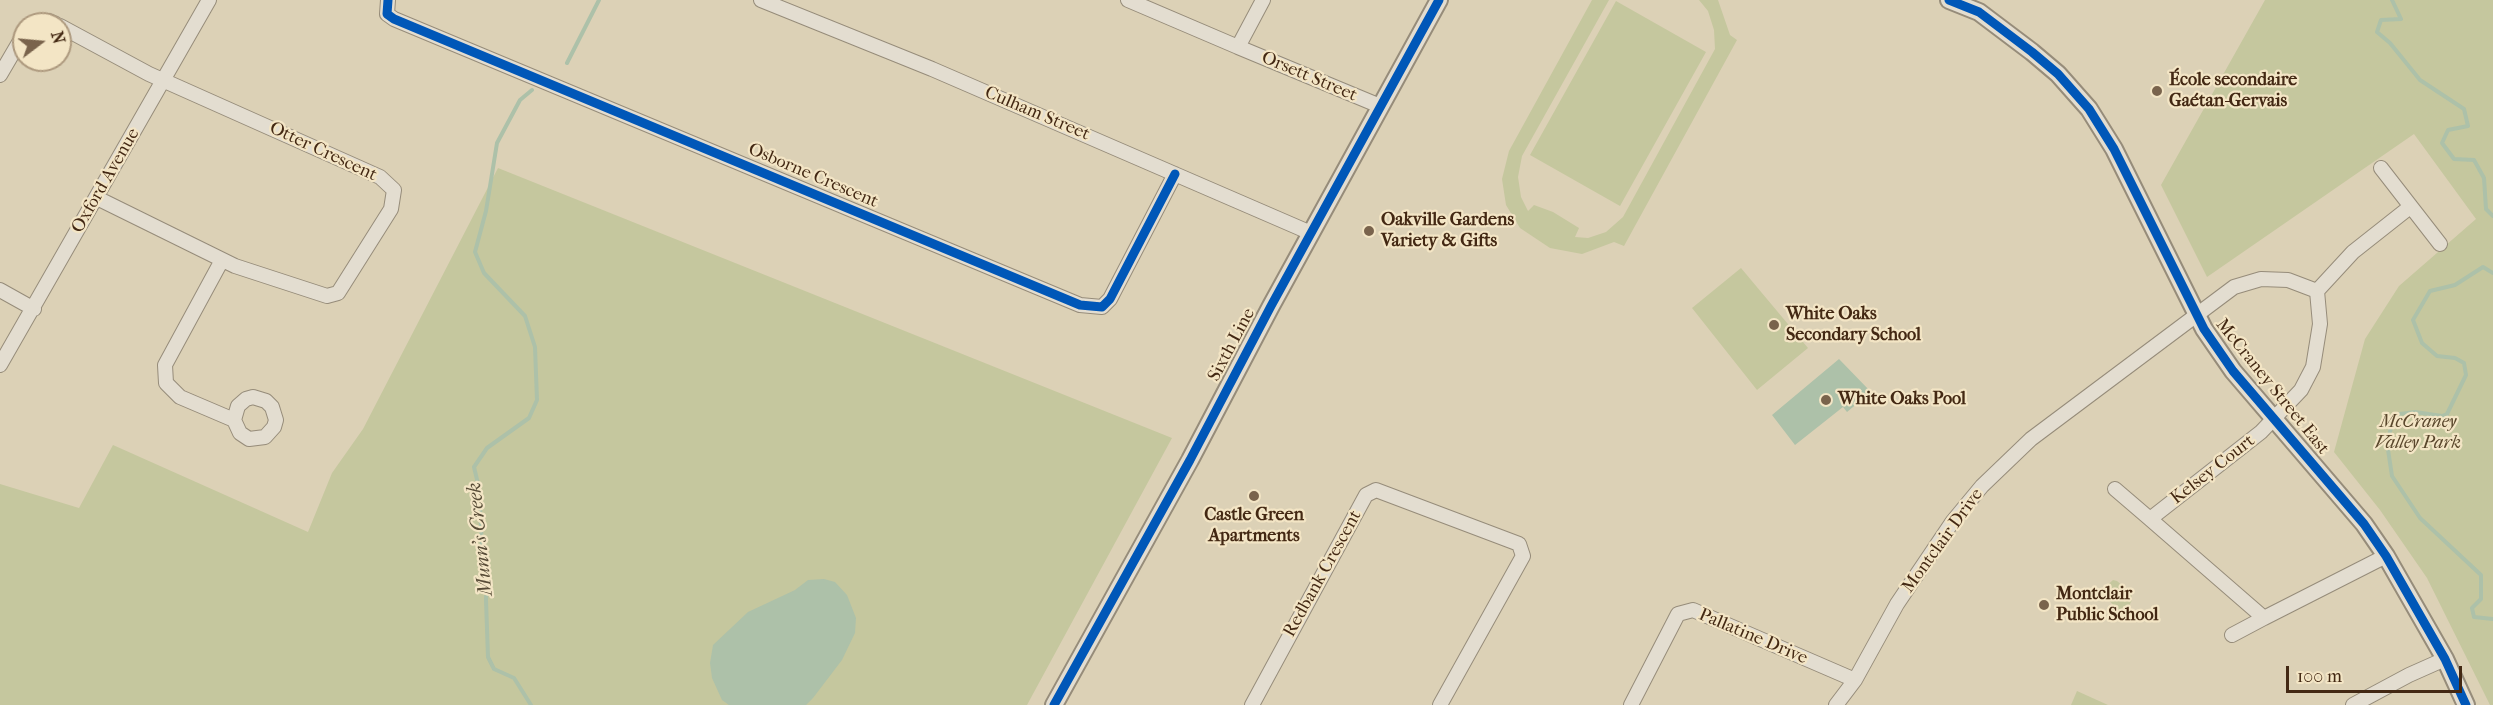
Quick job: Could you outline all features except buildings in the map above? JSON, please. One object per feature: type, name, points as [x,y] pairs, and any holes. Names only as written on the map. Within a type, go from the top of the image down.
[{"type":"street","name":"Oxford Avenue","points":[[1,363],[209,0]]},
{"type":"street","name":"Osborne Crescent","points":[[388,0],[387,14],[393,19],[1080,305],[1102,307],[1110,299],[1175,174]]},
{"type":"street","name":"Culham Street","points":[[761,0],[932,69],[1311,233]]},
{"type":"street","name":"Orsett Street","points":[[1128,0],[1380,106]]},
{"type":"street","name":"Orsett Street","points":[[1238,47],[1263,0]]},
{"type":"street","name":"Sixth Line","points":[[1054,705],[1190,460],[1439,0]]},
{"type":"street","name":"McCraney Street East","points":[[1950,0],[1979,12],[2032,52],[2058,74],[2089,109],[2114,149],[2195,315],[2234,371],[2364,525],[2386,556],[2445,658],[2466,705]]},
{"type":"street","points":[[72,32],[163,81]]},
{"type":"street","points":[[0,75],[12,54]]},
{"type":"street","name":"Otter Crescent","points":[[97,198],[222,260],[327,296],[338,293],[391,209],[394,190],[380,177],[163,81]]},
{"type":"street","points":[[2381,168],[2440,244]]},
{"type":"street","points":[[2317,291],[2353,252],[2410,207]]},
{"type":"street","points":[[222,260],[165,365],[166,383],[180,397],[234,420]]},
{"type":"street","name":"Montclair Drive","points":[[1836,705],[1855,680],[1897,604],[1953,521],[1982,486],[2031,439],[2234,287],[2261,279],[2288,280],[2317,291]]},
{"type":"street","points":[[0,291],[34,309]]},
{"type":"street","name":"Kelsey Court","points":[[2150,519],[2261,432],[2301,390],[2313,367],[2320,324],[2317,291]]},
{"type":"street","points":[[2115,489],[2264,618]]},
{"type":"street","name":"Redbank Crescent","points":[[1252,705],[1366,495],[1376,490],[1519,544],[1523,556],[1440,705]]},
{"type":"street","points":[[2232,635],[2386,556]]},
{"type":"street","name":"Pallatine Drive","points":[[1631,705],[1678,614],[1693,610],[1855,680]]},
{"type":"street","points":[[2353,705],[2445,658]]},
{"type":"green space","points":[[1592,0],[1609,0],[1522,156],[1518,177],[1521,197],[1528,211],[1534,205],[1553,212],[1579,228],[1575,237],[1588,238],[1606,232],[1623,217],[1715,49],[1714,30],[1708,11],[1699,0],[1718,0],[1730,35],[1737,40],[1624,246],[1614,242],[1582,254],[1550,248],[1520,228],[1506,205],[1502,179],[1509,151]]},
{"type":"green space","name":"McCraney Valley Park","points":[[2265,0],[2493,0],[2493,705],[2490,705],[2427,578],[2380,510],[2334,452],[2365,339],[2399,286],[2476,219],[2414,134],[2207,277],[2161,185]]},
{"type":"green space","points":[[1616,1],[1706,52],[1620,206],[1530,155]]},
{"type":"green space","points":[[498,168],[1172,438],[1027,705],[0,705],[0,484],[79,508],[113,445],[308,532],[332,473],[363,429]]},
{"type":"green space","points":[[1741,268],[1808,348],[1757,390],[1692,308]]},
{"type":"green space","points":[[2113,580],[2131,593],[2132,600],[2128,608],[2118,610],[2103,594],[2102,590]]},
{"type":"green space","points":[[2077,691],[2108,705],[2071,705]]},
{"type":"shaded area","name":"White Oaks Pool","points":[[1839,359],[1871,392],[1847,412],[1843,407],[1795,445],[1772,415]]},
{"type":"shaded area","points":[[824,579],[835,582],[847,595],[856,618],[855,633],[842,660],[813,698],[806,705],[729,705],[722,700],[712,678],[710,663],[713,645],[748,612],[795,590],[808,580]]},
{"type":"waterway","name":"Munn's Creek","points":[[567,63],[599,0]]},
{"type":"waterway","points":[[2392,0],[2401,19],[2381,20],[2377,32],[2390,43],[2420,80],[2464,109],[2468,126],[2448,130],[2442,143],[2454,159],[2474,160],[2484,178],[2486,209],[2493,216]]},
{"type":"waterway","name":"Munn's Creek","points":[[531,705],[514,678],[494,669],[488,657],[487,579],[482,547],[479,488],[474,467],[487,448],[529,418],[537,400],[535,347],[525,316],[484,273],[475,252],[486,211],[497,143],[520,100],[532,90]]},
{"type":"waterway","points":[[2493,273],[2483,267],[2455,285],[2430,291],[2413,320],[2422,343],[2437,356],[2455,358],[2464,363],[2466,375],[2447,414],[2442,416],[2415,412],[2400,414],[2391,428],[2387,443],[2392,476],[2420,518],[2481,575],[2481,599],[2472,608],[2474,617],[2493,619]]},
{"type":"cycle path","points":[[388,0],[387,14],[394,19],[1080,305],[1102,307],[1110,299],[1175,174]]},
{"type":"cycle path","points":[[1054,705],[1190,460],[1271,306],[1439,0]]},
{"type":"cycle path","points":[[1949,0],[1979,12],[2032,52],[2058,74],[2089,109],[2114,149],[2204,329],[2233,371],[2364,524],[2386,556],[2445,659],[2466,705]]},
{"type":"place","name":"École secondaire Gaétan-Gervais","points":[[2157,91]]},
{"type":"place","name":"Oakville Gardens Variety & Gifts","points":[[1369,231]]},
{"type":"place","name":"White Oaks Secondary School","points":[[1774,325]]},
{"type":"place","name":"White Oaks Pool","points":[[1826,400]]},
{"type":"place","name":"Castle Green Apartments","points":[[1254,496]]},
{"type":"place","name":"Montclair Public School","points":[[2044,605]]}]
